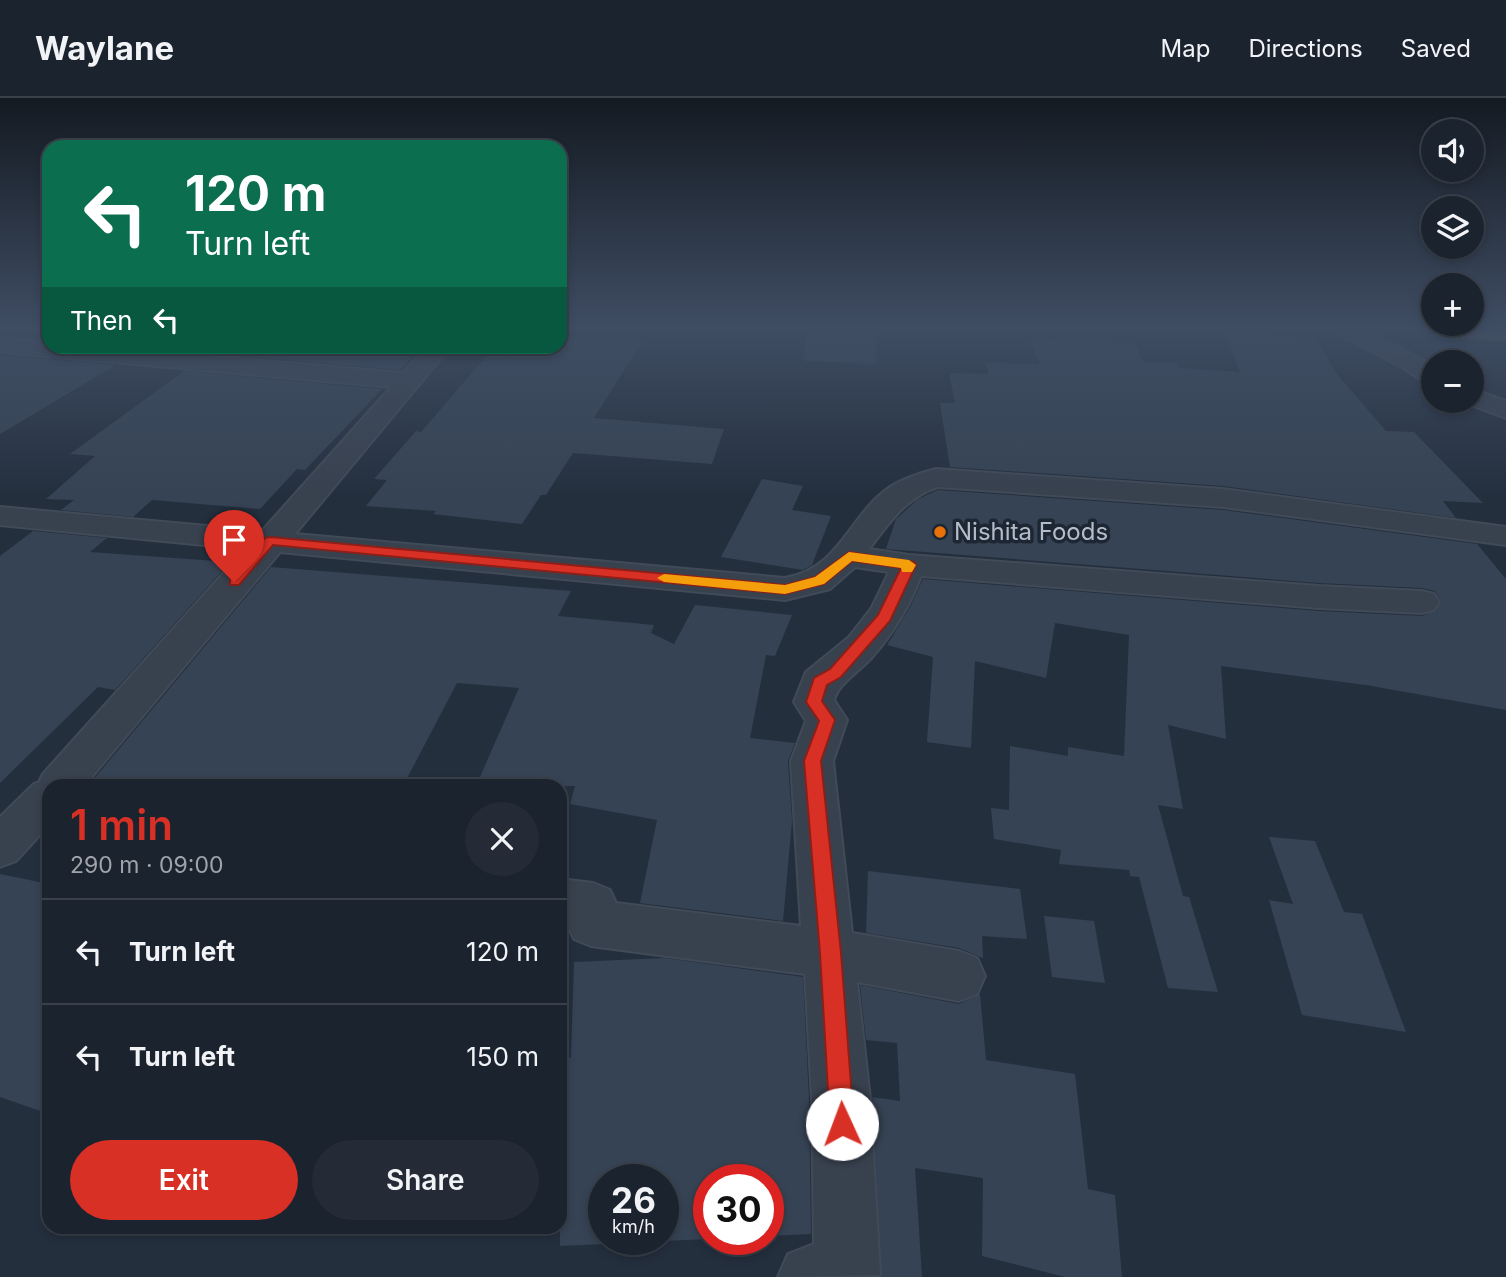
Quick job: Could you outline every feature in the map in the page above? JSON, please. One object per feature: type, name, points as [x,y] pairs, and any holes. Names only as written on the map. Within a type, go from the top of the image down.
[{"type":"street","points":[[64,779],[405,385]]},
{"type":"street","points":[[1484,402],[1506,410]]},
{"type":"street","points":[[0,516],[785,589],[820,581],[849,556],[889,502],[919,481],[936,478],[1223,498],[1506,536]]},
{"type":"street","points":[[849,556],[909,565],[1319,597],[1422,602]]},
{"type":"street","points":[[811,1277],[847,1275],[841,1099],[812,761],[827,720],[814,702],[820,682],[835,673],[885,617],[909,565]]},
{"type":"street","points":[[567,902],[593,905],[591,923],[830,953],[959,976]]},
{"type":"building","points":[[0,385],[82,385],[0,434]]},
{"type":"building","points":[[165,385],[338,385],[382,389],[305,470],[297,469],[260,509],[152,500],[133,517],[61,510],[74,500],[46,499],[95,456],[70,454]]},
{"type":"building","points":[[461,385],[615,385],[594,418],[724,429],[712,464],[573,453],[546,495],[541,495],[522,524],[433,514],[436,511],[366,506],[387,480],[374,479],[416,431],[421,432]]},
{"type":"building","points":[[951,385],[1346,385],[1386,431],[1414,432],[1483,503],[1443,501],[1456,518],[1223,486],[950,467],[940,403],[955,403]]},
{"type":"building","points":[[762,479],[803,486],[792,510],[831,516],[812,565],[803,570],[721,557]]},
{"type":"building","points":[[938,490],[1223,510],[1477,544],[1506,579],[1506,710],[1366,685],[1221,666],[1226,739],[1168,725],[1183,809],[1158,805],[1183,896],[1189,897],[1218,992],[1168,988],[1139,877],[1130,876],[1129,870],[1059,864],[1061,850],[994,839],[991,808],[1009,810],[1010,746],[1068,756],[1068,747],[1124,756],[1129,635],[1055,623],[1046,678],[975,661],[971,748],[927,742],[933,657],[887,645],[923,579],[1319,611],[1422,616],[1436,611],[1441,601],[1435,591],[1422,588],[1319,583],[886,549],[896,519],[918,499]]},
{"type":"building","points":[[33,531],[107,538],[90,552],[230,562],[115,690],[98,687],[0,783],[0,556]]},
{"type":"building","points":[[271,567],[571,591],[558,616],[654,625],[651,633],[674,644],[695,605],[792,615],[775,656],[766,655],[750,738],[795,743],[788,761],[792,821],[783,921],[640,903],[657,820],[570,804],[575,786],[567,786],[567,779],[479,779],[519,688],[457,683],[407,779],[94,779]]},
{"type":"building","points":[[1269,837],[1315,841],[1344,912],[1362,914],[1406,1032],[1302,1015],[1269,900],[1293,904]]},
{"type":"building","points":[[868,871],[1020,889],[1027,939],[982,936],[983,958],[959,948],[866,933]]},
{"type":"building","points":[[0,874],[42,883],[42,1112],[0,1097]]},
{"type":"building","points":[[1044,916],[1094,921],[1105,983],[1052,977]]},
{"type":"building","points":[[665,958],[803,977],[809,1099],[811,1234],[784,1235],[784,1164],[693,1164],[693,1240],[679,1240],[679,1164],[588,1164],[588,1245],[560,1246],[560,1234],[567,1234],[567,1057],[571,1058],[574,962]]},
{"type":"building","points":[[860,985],[959,1004],[980,994],[986,1060],[1075,1074],[1088,1189],[1115,1195],[1122,1277],[1065,1277],[982,1256],[983,1178],[915,1168],[922,1277],[881,1277],[872,1097],[900,1101],[897,1043],[866,1040]]},
{"type":"slow traffic","points":[[664,578],[785,589],[820,581],[849,556],[909,565],[907,569]]},
{"type":"place","name":"Nishita Foods","points":[[940,532]]},
{"type":"route","points":[[234,582],[270,541],[785,589],[820,581],[849,556],[909,565],[885,617],[835,673],[820,682],[814,702],[827,720],[812,761],[830,953],[842,1124]]}]
